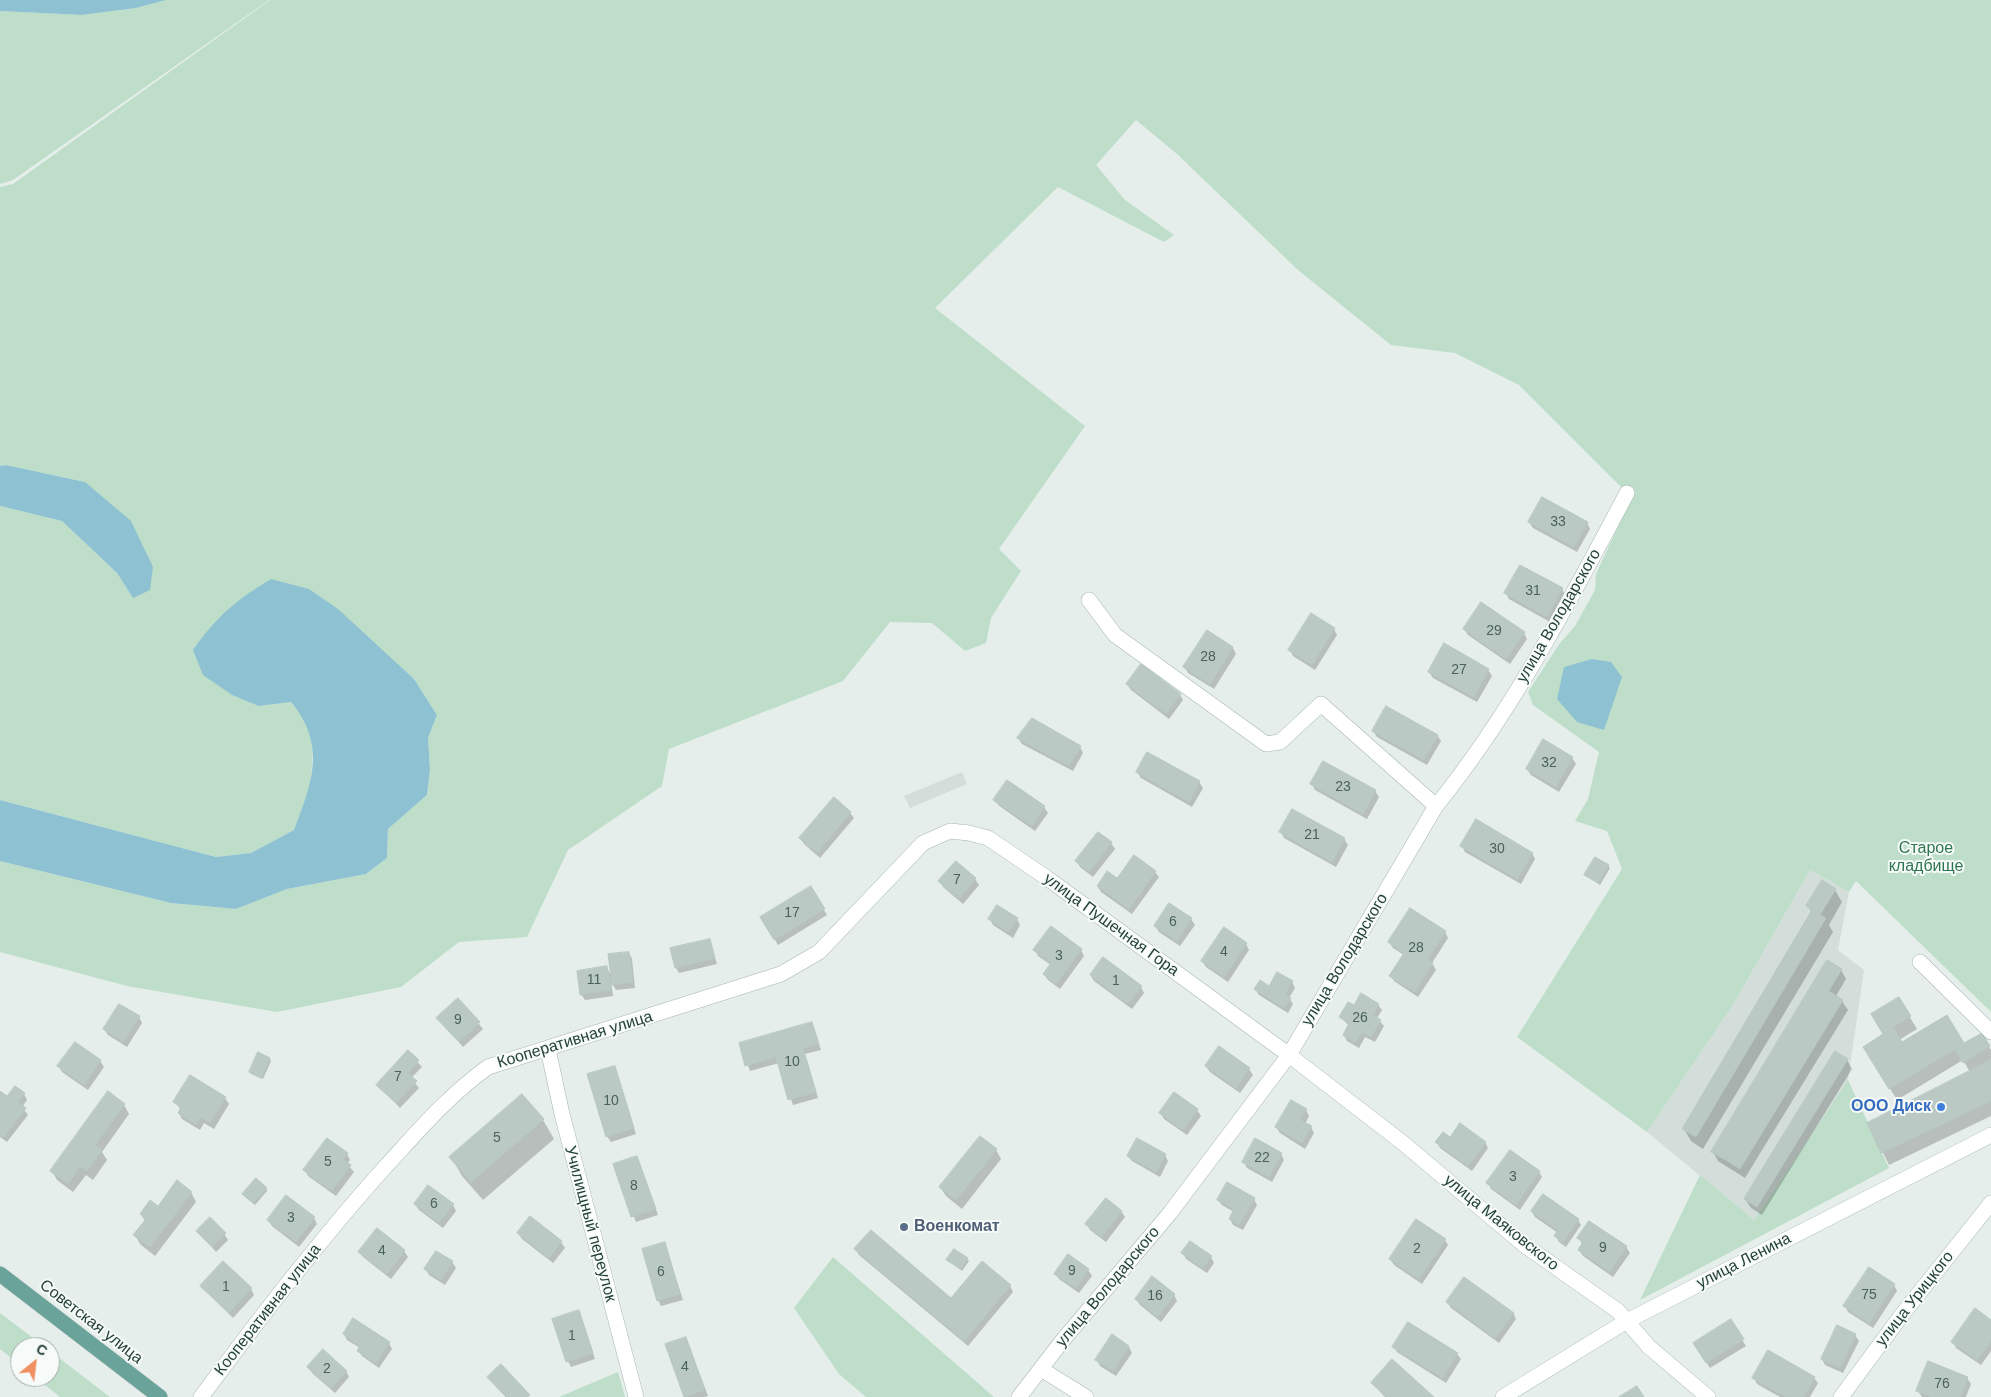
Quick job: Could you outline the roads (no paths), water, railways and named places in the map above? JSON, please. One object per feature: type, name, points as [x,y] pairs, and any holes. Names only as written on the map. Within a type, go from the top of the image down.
[{"type":"main road","name":"Советская улица","points":[[0,1274],[160,1397]]},
{"type":"street","name":"улица Володарского","points":[[1019,1397],[1040,1369],[1170,1213],[1289,1055],[1436,806],[1463,773],[1549,639],[1627,492]]},
{"type":"street","points":[[1088,600],[1115,635],[1266,744],[1280,742],[1321,704],[1436,806]]},
{"type":"street","name":"улица Пушечная Гора","points":[[923,843],[950,831],[988,838],[1047,878],[1289,1055]]},
{"type":"street","name":"Кооперативная улица","points":[[201,1397],[310,1255],[363,1191],[452,1096],[488,1067],[548,1050],[781,974],[819,952],[923,843]]},
{"type":"street","points":[[1920,962],[1991,1032]]},
{"type":"street","name":"Училищный переулок","points":[[548,1050],[562,1114],[636,1397]]},
{"type":"street","name":"улица Маяковского","points":[[1289,1055],[1403,1143],[1523,1244],[1618,1311],[1625,1322],[1648,1347],[1708,1397]]},
{"type":"street","name":"улица Ленина","points":[[1503,1397],[1625,1322],[1991,1134]]},
{"type":"street","name":"улица Урицкого","points":[[1841,1397],[1904,1312],[1991,1203]]},
{"type":"street","points":[[1040,1369],[1086,1397]]},
{"type":"water","points":[[0,0],[166,0],[136,8],[82,15],[0,11]]},
{"type":"water","points":[[6,465],[85,482],[131,521],[153,567],[150,590],[133,598],[117,573],[62,521],[0,506],[0,466]]},
{"type":"water","points":[[271,579],[309,589],[338,609],[414,679],[437,715],[428,738],[430,770],[427,795],[388,829],[387,858],[366,874],[287,889],[236,909],[171,903],[0,861],[0,800],[216,857],[251,853],[294,830],[306,797],[313,765],[313,749],[302,718],[291,702],[259,706],[232,695],[203,675],[193,650],[227,610]]},
{"type":"water","points":[[1592,659],[1611,662],[1622,677],[1604,730],[1577,722],[1557,699],[1564,667]]},
{"type":"place","name":"ООО Диск","points":[[1941,1107]]},
{"type":"place","name":"Военкомат","points":[[904,1227]]},
{"type":"park label","name":"Старое кладбище","points":[[1926,858]]}]
